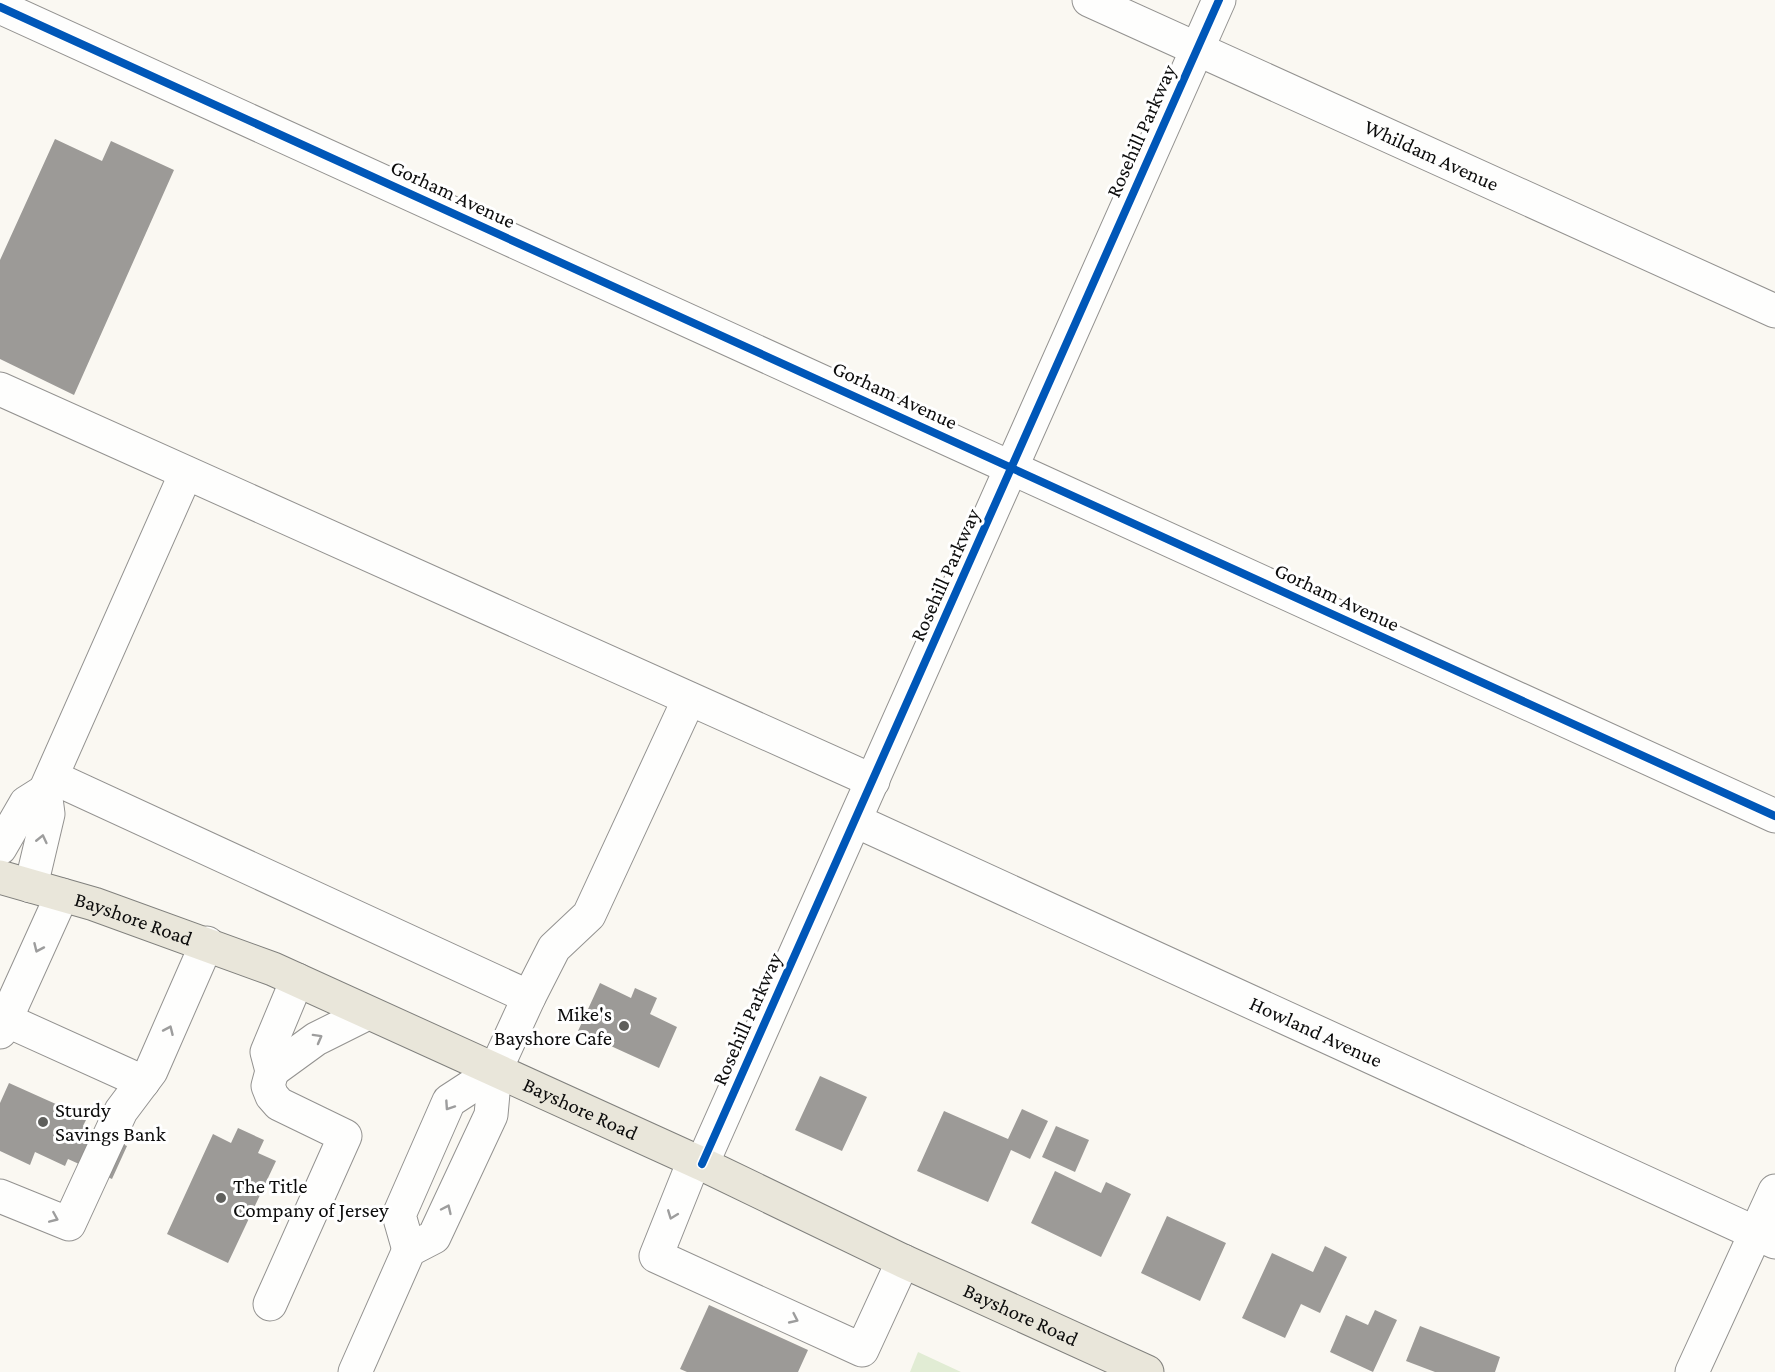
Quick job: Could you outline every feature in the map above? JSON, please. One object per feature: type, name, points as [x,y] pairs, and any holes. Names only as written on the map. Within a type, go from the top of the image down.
[{"type":"main road","name":"Bayshore Road","points":[[0,877],[207,943],[297,980],[698,1162],[903,1261],[1146,1372]]},
{"type":"street","name":"Whildam Avenue","points":[[1089,0],[1775,311]]},
{"type":"street","name":"Rosehill Parkway","points":[[903,1261],[862,1350],[656,1256],[856,821],[1219,0]]},
{"type":"street","name":"Gorham Avenue","points":[[0,7],[1775,816]]},
{"type":"street","points":[[0,390],[873,781]]},
{"type":"street","points":[[31,886],[48,814],[49,784],[186,473]]},
{"type":"street","points":[[355,1372],[409,1250],[434,1237],[491,1115],[495,1071],[529,997],[554,948],[589,915],[689,699]]},
{"type":"street","points":[[0,848],[26,803],[49,784]]},
{"type":"street","points":[[49,784],[529,997]]},
{"type":"street","name":"Howland Avenue","points":[[856,821],[1765,1238]]},
{"type":"street","points":[[62,895],[3,1026],[142,1082]]},
{"type":"street","points":[[0,1196],[69,1224],[121,1111],[151,1071],[207,943]]},
{"type":"street","points":[[270,1304],[345,1136],[279,1104],[272,1096],[268,1086],[272,1071],[267,1052],[297,980]]},
{"type":"street","points":[[272,1071],[316,1039],[368,1013]]},
{"type":"street","points":[[409,1250],[399,1215],[449,1101],[495,1071]]},
{"type":"street","points":[[1692,1372],[1765,1238],[1775,1191]]},
{"type":"green space","points":[[918,1352],[961,1372],[910,1372]]},
{"type":"building","points":[[55,139],[102,161],[111,141],[174,170],[74,395],[0,359],[0,260]]},
{"type":"building","points":[[600,983],[631,998],[635,988],[657,998],[650,1014],[677,1027],[659,1068],[578,1031]]},
{"type":"building","points":[[820,1076],[867,1097],[842,1151],[795,1130]]},
{"type":"building","name":"Sturdy Savings Bank","points":[[9,1083],[87,1118],[83,1126],[127,1146],[112,1179],[68,1159],[65,1166],[35,1152],[30,1165],[0,1151],[0,1103]]},
{"type":"building","points":[[1022,1109],[1048,1121],[1030,1159],[1011,1150],[988,1202],[917,1171],[944,1111],[1008,1139]]},
{"type":"building","points":[[1056,1126],[1089,1140],[1075,1172],[1042,1157]]},
{"type":"building","name":"The Title Company of Jersey","points":[[238,1128],[264,1140],[258,1153],[276,1161],[228,1263],[167,1234],[213,1134],[231,1143]]},
{"type":"building","points":[[1055,1171],[1101,1193],[1106,1182],[1131,1194],[1101,1257],[1031,1223]]},
{"type":"building","points":[[1167,1216],[1226,1243],[1200,1301],[1141,1273]]},
{"type":"building","points":[[1325,1246],[1347,1257],[1320,1313],[1301,1304],[1285,1338],[1242,1318],[1272,1253],[1313,1272]]},
{"type":"building","points":[[709,1305],[808,1350],[798,1372],[687,1372],[680,1369]]},
{"type":"building","points":[[1375,1310],[1397,1320],[1373,1372],[1330,1352],[1346,1315],[1368,1325]]},
{"type":"building","points":[[1420,1326],[1500,1357],[1495,1372],[1435,1372],[1406,1361]]},
{"type":"cycle path","points":[[702,1164],[1219,0]]},
{"type":"cycle path","points":[[0,7],[1775,816]]},
{"type":"place","name":"Mike's Bayshore Cafe","points":[[624,1026]]},
{"type":"place","name":"Sturdy Savings Bank","points":[[43,1122]]},
{"type":"place","name":"The Title Company of Jersey","points":[[221,1198]]}]
